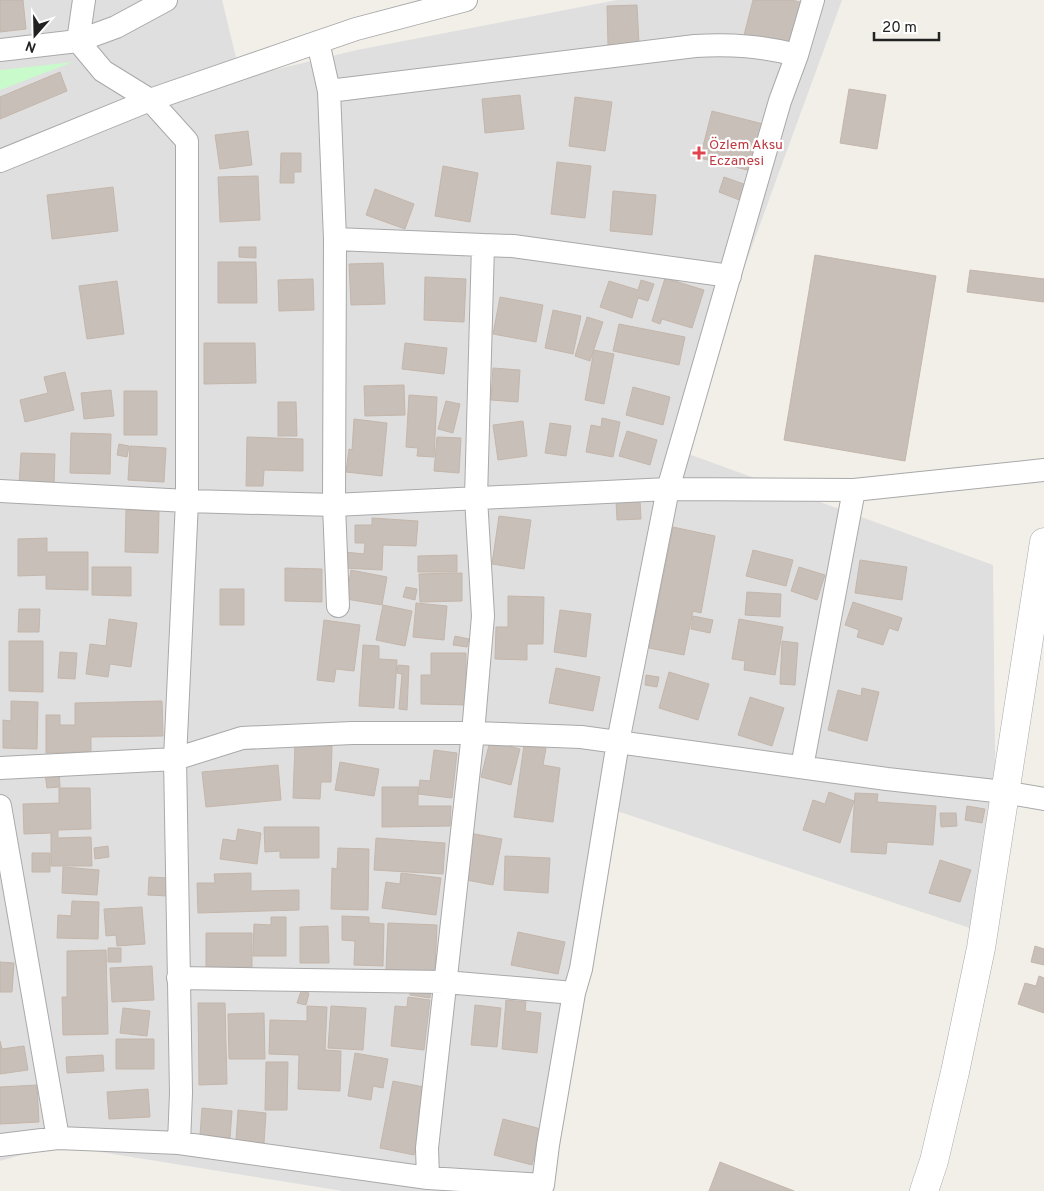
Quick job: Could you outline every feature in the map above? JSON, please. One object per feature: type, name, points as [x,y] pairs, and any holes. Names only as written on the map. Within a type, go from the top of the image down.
[{"type":"street","points":[[84,0],[78,41],[103,71],[150,100],[187,141],[187,501],[174,759],[181,1093],[179,1142]]},
{"type":"street","points":[[0,50],[78,41],[116,27],[166,0]]},
{"type":"street","points":[[0,161],[150,100],[356,29],[466,0]]},
{"type":"street","points":[[0,1145],[58,1138],[179,1142],[428,1178],[543,1185],[548,1145],[574,993],[581,969],[618,742],[668,489],[780,101],[797,55],[813,0]]},
{"type":"street","points":[[318,42],[329,91],[334,239],[334,505],[338,606]]},
{"type":"street","points":[[329,91],[695,46],[723,44],[750,46],[797,55]]},
{"type":"street","points":[[334,239],[513,246],[730,276]]},
{"type":"street","points":[[428,1178],[427,1148],[473,733],[484,616],[476,498],[483,245]]},
{"type":"street","points":[[0,491],[187,501],[334,505],[668,489],[854,490],[1044,470]]},
{"type":"street","points":[[802,767],[854,490]]},
{"type":"street","points":[[924,1191],[934,1161],[980,948],[1044,542]]},
{"type":"street","points":[[0,768],[174,759],[242,738],[352,733],[473,733],[581,737],[887,780],[1004,792],[1044,800]]},
{"type":"street","points":[[0,806],[58,1138]]},
{"type":"street","points":[[178,978],[445,982],[574,993]]},
{"type":"shaded area","points":[[0,0],[222,0],[241,78],[357,50],[617,0],[842,0],[736,290],[683,452],[993,565],[997,937],[614,810],[552,1191],[343,1191],[57,1145],[0,1161]]},
{"type":"green space","points":[[73,62],[8,87],[0,90],[0,70]]},
{"type":"building","points":[[0,0],[23,0],[26,29],[0,32]]},
{"type":"building","points":[[753,0],[792,0],[807,4],[795,53],[743,39]]},
{"type":"building","points":[[637,5],[639,44],[608,45],[607,6]]},
{"type":"building","points":[[60,72],[67,91],[0,119],[0,97]]},
{"type":"building","points":[[849,89],[886,95],[877,149],[840,143]]},
{"type":"building","points":[[520,95],[524,129],[485,133],[482,99]]},
{"type":"building","points":[[575,97],[612,102],[605,151],[569,146]]},
{"type":"building","points":[[712,111],[767,125],[755,172],[700,158]]},
{"type":"building","points":[[248,131],[252,165],[220,169],[215,135]]},
{"type":"building","points":[[281,153],[301,153],[301,172],[294,172],[294,183],[280,183]]},
{"type":"building","points":[[557,162],[591,166],[585,218],[551,214]]},
{"type":"building","points":[[443,166],[478,173],[470,222],[435,216]]},
{"type":"building","points":[[258,176],[260,220],[220,222],[218,177]]},
{"type":"building","points":[[724,177],[752,187],[747,203],[719,192]]},
{"type":"building","points":[[113,187],[118,231],[52,239],[47,195]]},
{"type":"building","points":[[375,189],[414,204],[405,229],[366,215]]},
{"type":"building","points":[[613,191],[656,195],[652,235],[610,231]]},
{"type":"building","points":[[239,247],[256,247],[256,258],[239,257]]},
{"type":"building","points":[[815,255],[936,276],[905,461],[784,440]]},
{"type":"building","points":[[218,262],[256,262],[257,303],[218,303]]},
{"type":"building","points":[[383,263],[385,304],[351,305],[349,264]]},
{"type":"building","points":[[970,270],[1044,279],[1044,302],[967,292]]},
{"type":"building","points":[[425,277],[466,279],[464,322],[424,320]]},
{"type":"building","points":[[665,278],[704,290],[692,328],[662,319],[660,324],[652,321]]},
{"type":"building","points":[[313,279],[314,310],[279,311],[278,280]]},
{"type":"building","points":[[641,280],[654,284],[648,301],[638,298],[632,318],[600,307],[609,281],[638,290]]},
{"type":"building","points":[[117,281],[124,334],[87,339],[79,286]]},
{"type":"building","points":[[500,297],[543,305],[536,342],[493,334]]},
{"type":"building","points":[[553,310],[581,316],[573,354],[545,348]]},
{"type":"building","points":[[587,317],[603,322],[590,361],[575,356]]},
{"type":"building","points":[[619,324],[685,337],[679,365],[613,351]]},
{"type":"building","points":[[204,343],[255,343],[256,383],[204,384]]},
{"type":"building","points":[[405,343],[447,348],[444,374],[402,369]]},
{"type":"building","points":[[594,350],[614,354],[604,404],[585,400]]},
{"type":"building","points":[[493,368],[520,370],[518,402],[491,400]]},
{"type":"building","points":[[65,372],[74,410],[25,422],[20,400],[48,393],[44,377]]},
{"type":"building","points":[[404,385],[405,415],[365,416],[364,386]]},
{"type":"building","points":[[633,387],[670,397],[663,425],[626,415]]},
{"type":"building","points":[[111,390],[114,416],[84,419],[81,393]]},
{"type":"building","points":[[124,391],[157,391],[157,435],[124,435]]},
{"type":"building","points":[[409,395],[437,397],[434,457],[417,456],[418,448],[406,447]]},
{"type":"building","points":[[446,401],[460,404],[453,433],[438,429]]},
{"type":"building","points":[[278,402],[296,402],[297,436],[278,436]]},
{"type":"building","points":[[602,418],[620,422],[613,457],[586,452],[591,425],[601,427]]},
{"type":"building","points":[[354,419],[387,423],[382,476],[346,472],[349,449],[352,450]]},
{"type":"building","points":[[523,421],[527,456],[498,460],[493,425]]},
{"type":"building","points":[[550,423],[571,426],[566,456],[545,453]]},
{"type":"building","points":[[627,431],[657,440],[650,465],[619,456]]},
{"type":"building","points":[[71,433],[111,434],[110,474],[70,473]]},
{"type":"building","points":[[247,437],[303,439],[303,471],[264,470],[263,486],[246,486]]},
{"type":"building","points":[[437,437],[461,438],[459,473],[434,471]]},
{"type":"building","points":[[119,444],[129,446],[127,457],[117,455]]},
{"type":"building","points":[[130,446],[166,448],[164,482],[128,480]]},
{"type":"building","points":[[21,453],[55,454],[54,487],[19,486]]},
{"type":"building","points":[[640,500],[641,519],[617,520],[616,501]]},
{"type":"building","points":[[126,510],[159,511],[158,553],[125,552]]},
{"type":"building","points":[[499,516],[531,520],[524,569],[492,564]]},
{"type":"building","points":[[372,518],[418,521],[416,546],[383,545],[382,570],[344,568],[345,552],[364,554],[365,543],[355,543],[355,525],[372,525]]},
{"type":"building","points":[[673,527],[715,536],[701,613],[693,611],[684,655],[649,648]]},
{"type":"building","points":[[47,538],[47,552],[88,552],[88,590],[46,589],[46,575],[18,576],[18,539]]},
{"type":"building","points":[[753,550],[793,560],[786,586],[746,576]]},
{"type":"building","points":[[457,555],[457,572],[418,572],[418,556]]},
{"type":"building","points":[[860,560],[907,567],[902,600],[855,593]]},
{"type":"building","points":[[92,567],[131,567],[131,596],[92,595]]},
{"type":"building","points":[[799,567],[825,575],[817,600],[791,591]]},
{"type":"building","points":[[285,568],[322,569],[322,602],[285,601]]},
{"type":"building","points":[[351,570],[387,577],[382,605],[346,599]]},
{"type":"building","points":[[462,573],[462,601],[420,602],[419,574]]},
{"type":"building","points":[[406,587],[417,589],[415,600],[403,597]]},
{"type":"building","points":[[220,589],[244,589],[244,625],[220,625]]},
{"type":"building","points":[[747,592],[781,594],[780,617],[745,615]]},
{"type":"building","points":[[508,596],[544,597],[543,644],[527,644],[527,660],[495,659],[496,627],[508,627]]},
{"type":"building","points":[[853,602],[902,618],[898,631],[889,628],[883,645],[857,637],[859,630],[845,625]]},
{"type":"building","points":[[416,603],[447,606],[444,640],[413,637]]},
{"type":"building","points":[[383,605],[412,611],[405,646],[376,640]]},
{"type":"building","points":[[19,609],[40,609],[39,632],[18,632]]},
{"type":"building","points":[[560,610],[591,614],[586,657],[554,652]]},
{"type":"building","points":[[693,616],[713,620],[710,633],[691,629]]},
{"type":"building","points":[[109,619],[137,623],[131,667],[110,664],[108,677],[86,674],[90,644],[106,646]]},
{"type":"building","points":[[739,619],[783,627],[775,675],[744,670],[745,661],[732,659]]},
{"type":"building","points":[[324,620],[360,625],[354,671],[336,669],[334,682],[317,680]]},
{"type":"building","points":[[455,636],[469,639],[467,647],[453,645]]},
{"type":"building","points":[[9,641],[43,641],[43,692],[9,691]]},
{"type":"building","points":[[782,641],[798,643],[795,685],[780,684]]},
{"type":"building","points":[[363,645],[379,646],[379,659],[397,660],[394,708],[359,706]]},
{"type":"building","points":[[60,652],[77,653],[75,679],[58,678]]},
{"type":"building","points":[[431,653],[466,653],[466,705],[421,704],[421,675],[431,675]]},
{"type":"building","points":[[398,665],[409,666],[407,710],[399,709],[402,674],[397,673]]},
{"type":"building","points":[[556,668],[600,677],[593,711],[549,703]]},
{"type":"building","points":[[669,672],[709,684],[698,720],[659,708]]},
{"type":"building","points":[[646,675],[659,677],[657,687],[645,685]]},
{"type":"building","points":[[862,688],[879,692],[867,741],[828,730],[838,690],[861,696]]},
{"type":"building","points":[[750,697],[784,708],[772,746],[738,735]]},
{"type":"building","points":[[11,701],[38,702],[37,749],[3,748],[3,720],[11,721]]},
{"type":"building","points":[[162,701],[163,736],[91,737],[91,752],[46,753],[46,715],[60,715],[60,725],[75,725],[75,703]]},
{"type":"building","points":[[490,741],[520,749],[511,785],[481,777]]},
{"type":"building","points":[[295,744],[332,746],[331,782],[321,782],[320,799],[293,798]]},
{"type":"building","points":[[524,745],[546,748],[543,765],[560,768],[553,822],[514,817]]},
{"type":"building","points":[[434,750],[457,753],[452,798],[418,794],[420,780],[430,781]]},
{"type":"building","points":[[340,762],[379,769],[374,796],[335,790]]},
{"type":"building","points":[[278,765],[281,800],[206,807],[202,772]]},
{"type":"building","points":[[59,772],[60,787],[47,788],[45,774]]},
{"type":"building","points":[[382,787],[418,787],[418,806],[451,806],[450,826],[382,827]]},
{"type":"building","points":[[59,788],[90,788],[91,829],[58,830],[58,838],[91,837],[92,866],[51,866],[51,833],[24,834],[23,804],[59,803]]},
{"type":"building","points":[[829,792],[854,801],[840,843],[803,830],[813,800],[825,804]]},
{"type":"building","points":[[855,793],[878,794],[877,802],[936,806],[933,845],[887,842],[886,854],[851,852]]},
{"type":"building","points":[[967,806],[985,809],[982,823],[965,820]]},
{"type":"building","points":[[940,813],[956,813],[957,826],[941,827]]},
{"type":"building","points":[[264,827],[319,827],[319,858],[280,858],[280,851],[265,852]]},
{"type":"building","points":[[238,829],[261,833],[257,864],[220,859],[223,839],[236,841]]},
{"type":"building","points":[[469,833],[502,839],[493,885],[461,879]]},
{"type":"building","points":[[376,838],[445,843],[443,874],[374,870]]},
{"type":"building","points":[[108,846],[109,857],[95,859],[94,848]]},
{"type":"building","points":[[338,848],[369,849],[368,910],[331,909],[332,868],[337,869]]},
{"type":"building","points":[[32,853],[50,853],[50,872],[32,872]]},
{"type":"building","points":[[505,856],[550,858],[548,893],[504,890]]},
{"type":"building","points":[[940,860],[971,870],[960,902],[929,893]]},
{"type":"building","points":[[63,867],[99,870],[97,895],[62,893]]},
{"type":"building","points":[[251,873],[251,891],[299,890],[299,910],[198,913],[197,883],[215,883],[214,874]]},
{"type":"building","points":[[401,873],[441,878],[436,915],[382,908],[386,882],[400,884]]},
{"type":"building","points":[[149,877],[169,878],[168,896],[148,895]]},
{"type":"building","points":[[72,901],[99,902],[98,939],[57,938],[58,915],[71,916]]},
{"type":"building","points":[[142,907],[145,944],[117,946],[116,935],[106,936],[104,909]]},
{"type":"building","points":[[342,916],[369,917],[369,923],[384,924],[383,966],[354,965],[355,941],[342,940]]},
{"type":"building","points":[[271,917],[286,917],[286,956],[253,956],[254,924],[271,925]]},
{"type":"building","points":[[388,923],[437,925],[435,972],[386,970]]},
{"type":"building","points":[[328,926],[329,963],[300,963],[300,927]]},
{"type":"building","points":[[518,932],[565,942],[558,974],[511,965]]},
{"type":"building","points":[[206,933],[252,933],[252,967],[206,967]]},
{"type":"building","points":[[1035,946],[1044,949],[1044,965],[1031,962]]},
{"type":"building","points":[[108,948],[121,948],[121,962],[108,962]]},
{"type":"building","points":[[106,950],[108,1034],[63,1035],[62,997],[67,997],[67,951]]},
{"type":"building","points":[[0,962],[14,963],[12,992],[0,992]]},
{"type":"building","points":[[152,966],[154,1000],[112,1002],[110,968]]},
{"type":"building","points":[[1039,976],[1044,978],[1044,1013],[1018,1004],[1025,983],[1036,986]]},
{"type":"building","points":[[411,985],[431,987],[430,998],[410,995]]},
{"type":"building","points":[[301,991],[309,993],[306,1005],[297,1003]]},
{"type":"building","points":[[408,997],[430,1000],[424,1050],[391,1046],[395,1006],[407,1007]]},
{"type":"building","points":[[506,1000],[526,1002],[525,1011],[541,1013],[537,1053],[502,1049]]},
{"type":"building","points":[[198,1003],[225,1003],[227,1084],[199,1085]]},
{"type":"building","points":[[475,1005],[501,1008],[497,1047],[471,1045]]},
{"type":"building","points":[[307,1006],[327,1007],[325,1050],[341,1051],[340,1091],[298,1089],[299,1055],[269,1054],[270,1020],[307,1021]]},
{"type":"building","points":[[331,1006],[366,1008],[363,1050],[328,1048]]},
{"type":"building","points":[[123,1008],[150,1011],[147,1036],[120,1033]]},
{"type":"building","points":[[264,1013],[265,1059],[229,1059],[228,1014]]},
{"type":"building","points":[[116,1039],[154,1039],[154,1069],[116,1069]]},
{"type":"building","points":[[0,1041],[2,1049],[24,1046],[28,1070],[0,1074]]},
{"type":"building","points":[[355,1053],[388,1059],[383,1088],[373,1086],[371,1100],[348,1096]]},
{"type":"building","points":[[103,1055],[104,1071],[67,1073],[66,1057]]},
{"type":"building","points":[[266,1062],[288,1062],[287,1110],[265,1110]]},
{"type":"building","points":[[393,1081],[424,1087],[418,1113],[422,1114],[414,1155],[380,1148]]},
{"type":"building","points":[[37,1085],[39,1122],[0,1124],[0,1087]]},
{"type":"building","points":[[148,1089],[150,1117],[109,1119],[107,1092]]},
{"type":"building","points":[[202,1108],[232,1111],[230,1138],[200,1135]]},
{"type":"building","points":[[238,1110],[266,1113],[264,1143],[236,1141]]},
{"type":"building","points":[[503,1119],[541,1129],[532,1165],[494,1155]]},
{"type":"building","points":[[720,1162],[794,1191],[709,1191]]},
{"type":"place","name":"Özlem Aksu Eczanesi","points":[[699,153]]}]
